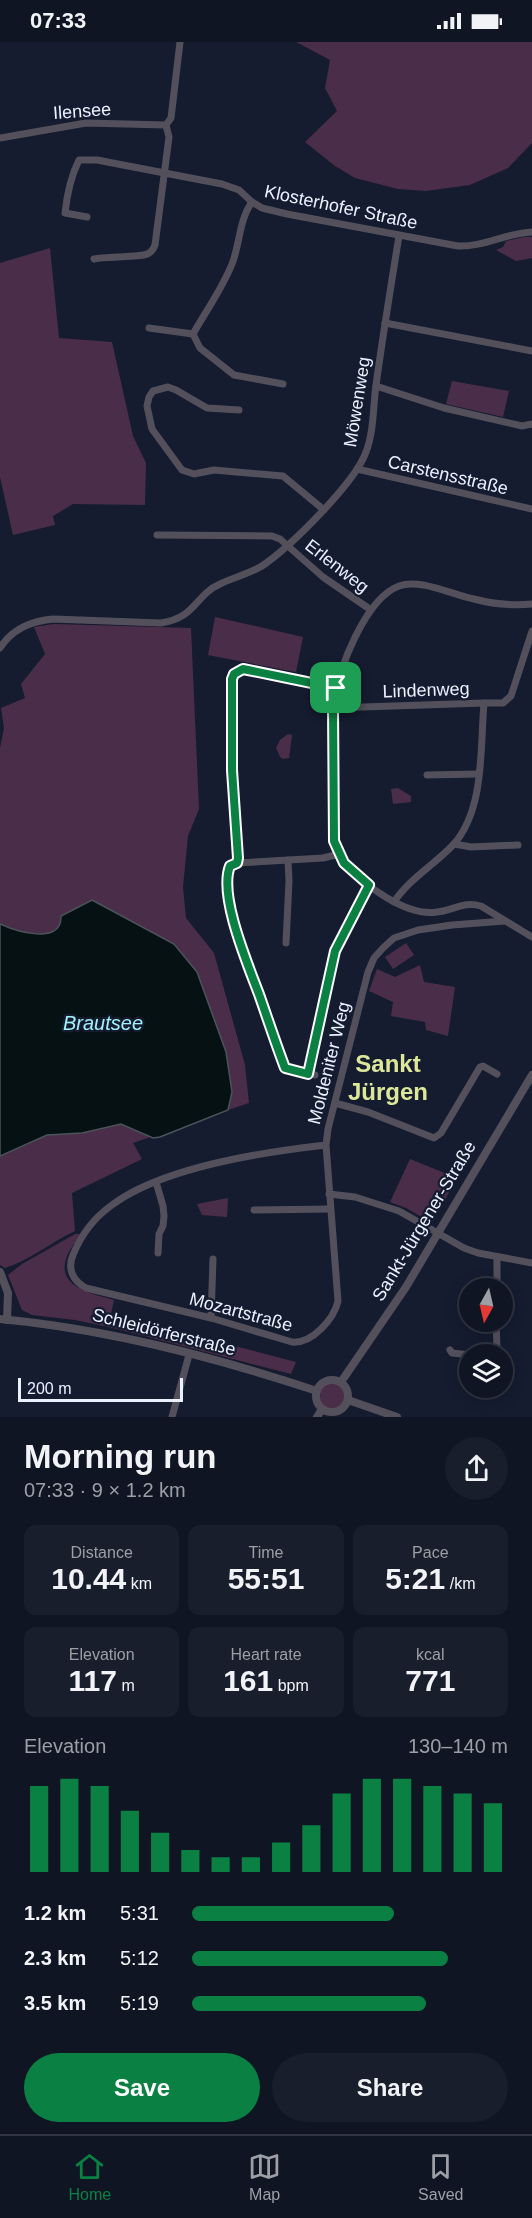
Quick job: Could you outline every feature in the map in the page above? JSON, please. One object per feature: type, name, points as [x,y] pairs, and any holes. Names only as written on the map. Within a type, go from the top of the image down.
[{"type":"street","points":[[94,259],[143,255],[152,250],[155,245],[170,134],[166,125],[171,118],[180,42]]},
{"type":"street","name":"Ilensee","points":[[0,138],[80,123],[166,125]]},
{"type":"street","name":"Klosterhofer Straße","points":[[87,217],[65,213],[71,175],[79,160],[97,160],[222,184],[239,190],[262,208],[399,236],[473,246],[532,232]]},
{"type":"street","points":[[193,334],[228,274],[238,246],[244,215],[252,202]]},
{"type":"street","name":"Möwenweg","points":[[0,648],[12,634],[37,621],[53,619],[161,623],[183,617],[217,585],[261,566],[313,522],[357,469],[366,454],[371,436],[376,386],[399,236]]},
{"type":"street","points":[[385,322],[532,351]]},
{"type":"street","points":[[149,328],[193,334]]},
{"type":"street","points":[[193,334],[200,348],[234,375],[283,384]]},
{"type":"street","points":[[376,386],[444,408],[522,426],[532,425]]},
{"type":"street","points":[[239,410],[207,408],[168,387],[153,391],[147,406],[152,429],[182,470],[194,474],[214,470],[283,476],[324,510]]},
{"type":"street","name":"Carstensstraße","points":[[357,469],[532,510]]},
{"type":"street","points":[[158,535],[272,536],[286,545]]},
{"type":"street","name":"Erlenweg","points":[[286,545],[323,578],[371,610]]},
{"type":"street","points":[[532,604],[500,605],[409,584],[396,586],[382,596],[371,610],[354,640],[336,688],[333,708],[334,841],[344,863],[369,885],[394,902],[408,908],[434,913],[451,910],[461,904],[472,903],[481,906],[532,937]]},
{"type":"street","name":"Lindenweg","points":[[333,708],[503,703],[511,696],[532,631]]},
{"type":"street","points":[[237,863],[232,770],[232,679],[234,674],[243,669],[336,688]]},
{"type":"street","points":[[394,902],[401,890],[453,844],[471,818],[476,802],[484,703]]},
{"type":"street","points":[[427,775],[478,774]]},
{"type":"street","points":[[453,844],[471,847],[518,845]]},
{"type":"street","points":[[339,854],[322,858],[237,863],[228,869],[233,916],[240,943],[285,1068],[311,1074],[335,951],[369,885]]},
{"type":"street","points":[[286,943],[288,860]]},
{"type":"street","points":[[479,922],[481,906]]},
{"type":"street","name":"Moldeniter Weg","points":[[77,1245],[87,1229],[112,1204],[156,1182],[224,1161],[326,1145],[363,989],[374,958],[394,938],[403,934],[430,928],[506,921]]},
{"type":"street","points":[[335,1103],[368,1112],[434,1138],[441,1133],[480,1067],[483,1066],[497,1074]]},
{"type":"street","name":"Sankt-Jürgener-Straße","points":[[341,1382],[406,1287],[532,1075]]},
{"type":"street","name":"Mozartstraße","points":[[77,1245],[70,1264],[73,1278],[79,1284],[298,1342],[305,1341],[327,1323],[336,1309],[338,1300],[326,1145]]},
{"type":"street","points":[[156,1182],[164,1215],[163,1226],[159,1234],[158,1253]]},
{"type":"street","points":[[329,1194],[355,1197],[399,1211],[464,1248],[532,1263]]},
{"type":"street","points":[[254,1210],[330,1209]]},
{"type":"street","points":[[496,1278],[497,1257]]},
{"type":"street","points":[[211,1318],[213,1259]]},
{"type":"street","points":[[0,1272],[8,1293],[3,1319]]},
{"type":"street","name":"Schleidörferstraße","points":[[3,1319],[83,1329],[189,1355],[317,1391]]},
{"type":"street","points":[[450,1350],[452,1353],[459,1354]]},
{"type":"street","points":[[172,1417],[189,1355]]},
{"type":"street","points":[[327,1380],[341,1382],[348,1390],[346,1405],[333,1412],[322,1409],[317,1401],[317,1391],[327,1380]]},
{"type":"street","points":[[348,1400],[397,1417]]},
{"type":"street","points":[[317,1417],[322,1409]]},
{"type":"shaded area","points":[[296,42],[532,42],[532,143],[508,168],[470,185],[426,191],[398,189],[355,178],[335,166],[305,142],[337,111],[325,88],[330,60]]},
{"type":"shaded area","points":[[532,237],[532,258],[516,261],[496,250],[503,247],[506,241]]},
{"type":"shaded area","points":[[50,248],[59,338],[112,342],[133,436],[146,463],[145,505],[73,504],[53,516],[55,525],[13,535],[0,477],[0,263]]},
{"type":"shaded area","points":[[452,381],[509,391],[503,417],[446,404]]},
{"type":"shaded area","points":[[215,617],[303,637],[296,672],[208,655]]},
{"type":"shaded area","points":[[54,624],[191,628],[199,809],[188,836],[183,887],[186,918],[214,953],[245,1065],[249,1103],[228,1110],[232,1092],[92,900],[61,916],[59,925],[54,931],[46,934],[16,930],[0,924],[0,748],[4,728],[1,708],[25,698],[21,684],[45,654],[34,627]]},
{"type":"shaded area","points":[[288,734],[292,735],[289,758],[283,759],[276,748],[280,740]]},
{"type":"shaded area","points":[[398,788],[411,796],[411,802],[393,804],[391,789]]},
{"type":"shaded area","points":[[406,943],[414,955],[393,969],[385,957]]},
{"type":"shaded area","points":[[420,965],[424,982],[455,987],[448,1036],[426,1030],[425,1022],[391,1016],[393,1002],[369,991],[377,969],[395,977]]},
{"type":"shaded area","points":[[121,1124],[150,1137],[133,1143],[142,1159],[72,1193],[75,1231],[14,1265],[5,1268],[0,1265],[0,1156],[47,1135],[82,1133]]},
{"type":"shaded area","points":[[410,1159],[457,1178],[438,1212],[427,1220],[390,1202]]},
{"type":"shaded area","points":[[228,1198],[227,1217],[202,1215],[197,1204]]},
{"type":"shaded area","points":[[75,1234],[80,1234],[66,1259],[67,1277],[79,1288],[114,1300],[111,1314],[296,1362],[291,1374],[113,1328],[75,1320],[32,1315],[22,1310],[8,1275],[22,1264]]},
{"type":"shaded area","points":[[333,1383],[342,1387],[346,1396],[342,1405],[333,1409],[324,1405],[320,1396],[324,1387]]},
{"type":"water","name":"Brautsee","points":[[92,900],[174,944],[197,972],[226,1052],[232,1092],[228,1110],[160,1137],[153,1138],[121,1124],[82,1133],[47,1135],[0,1156],[0,924],[16,930],[46,934],[54,931],[59,925],[61,916]]},
{"type":"district","name":"Sankt Jürgen","points":[[388,1077]]},
{"type":"route","points":[[243,669],[336,688],[333,708],[334,841],[344,863],[369,885],[335,951],[308,1074],[285,1068],[235,928],[228,883],[228,869],[237,863],[238,858],[232,770],[232,679],[234,674],[243,669]]}]
